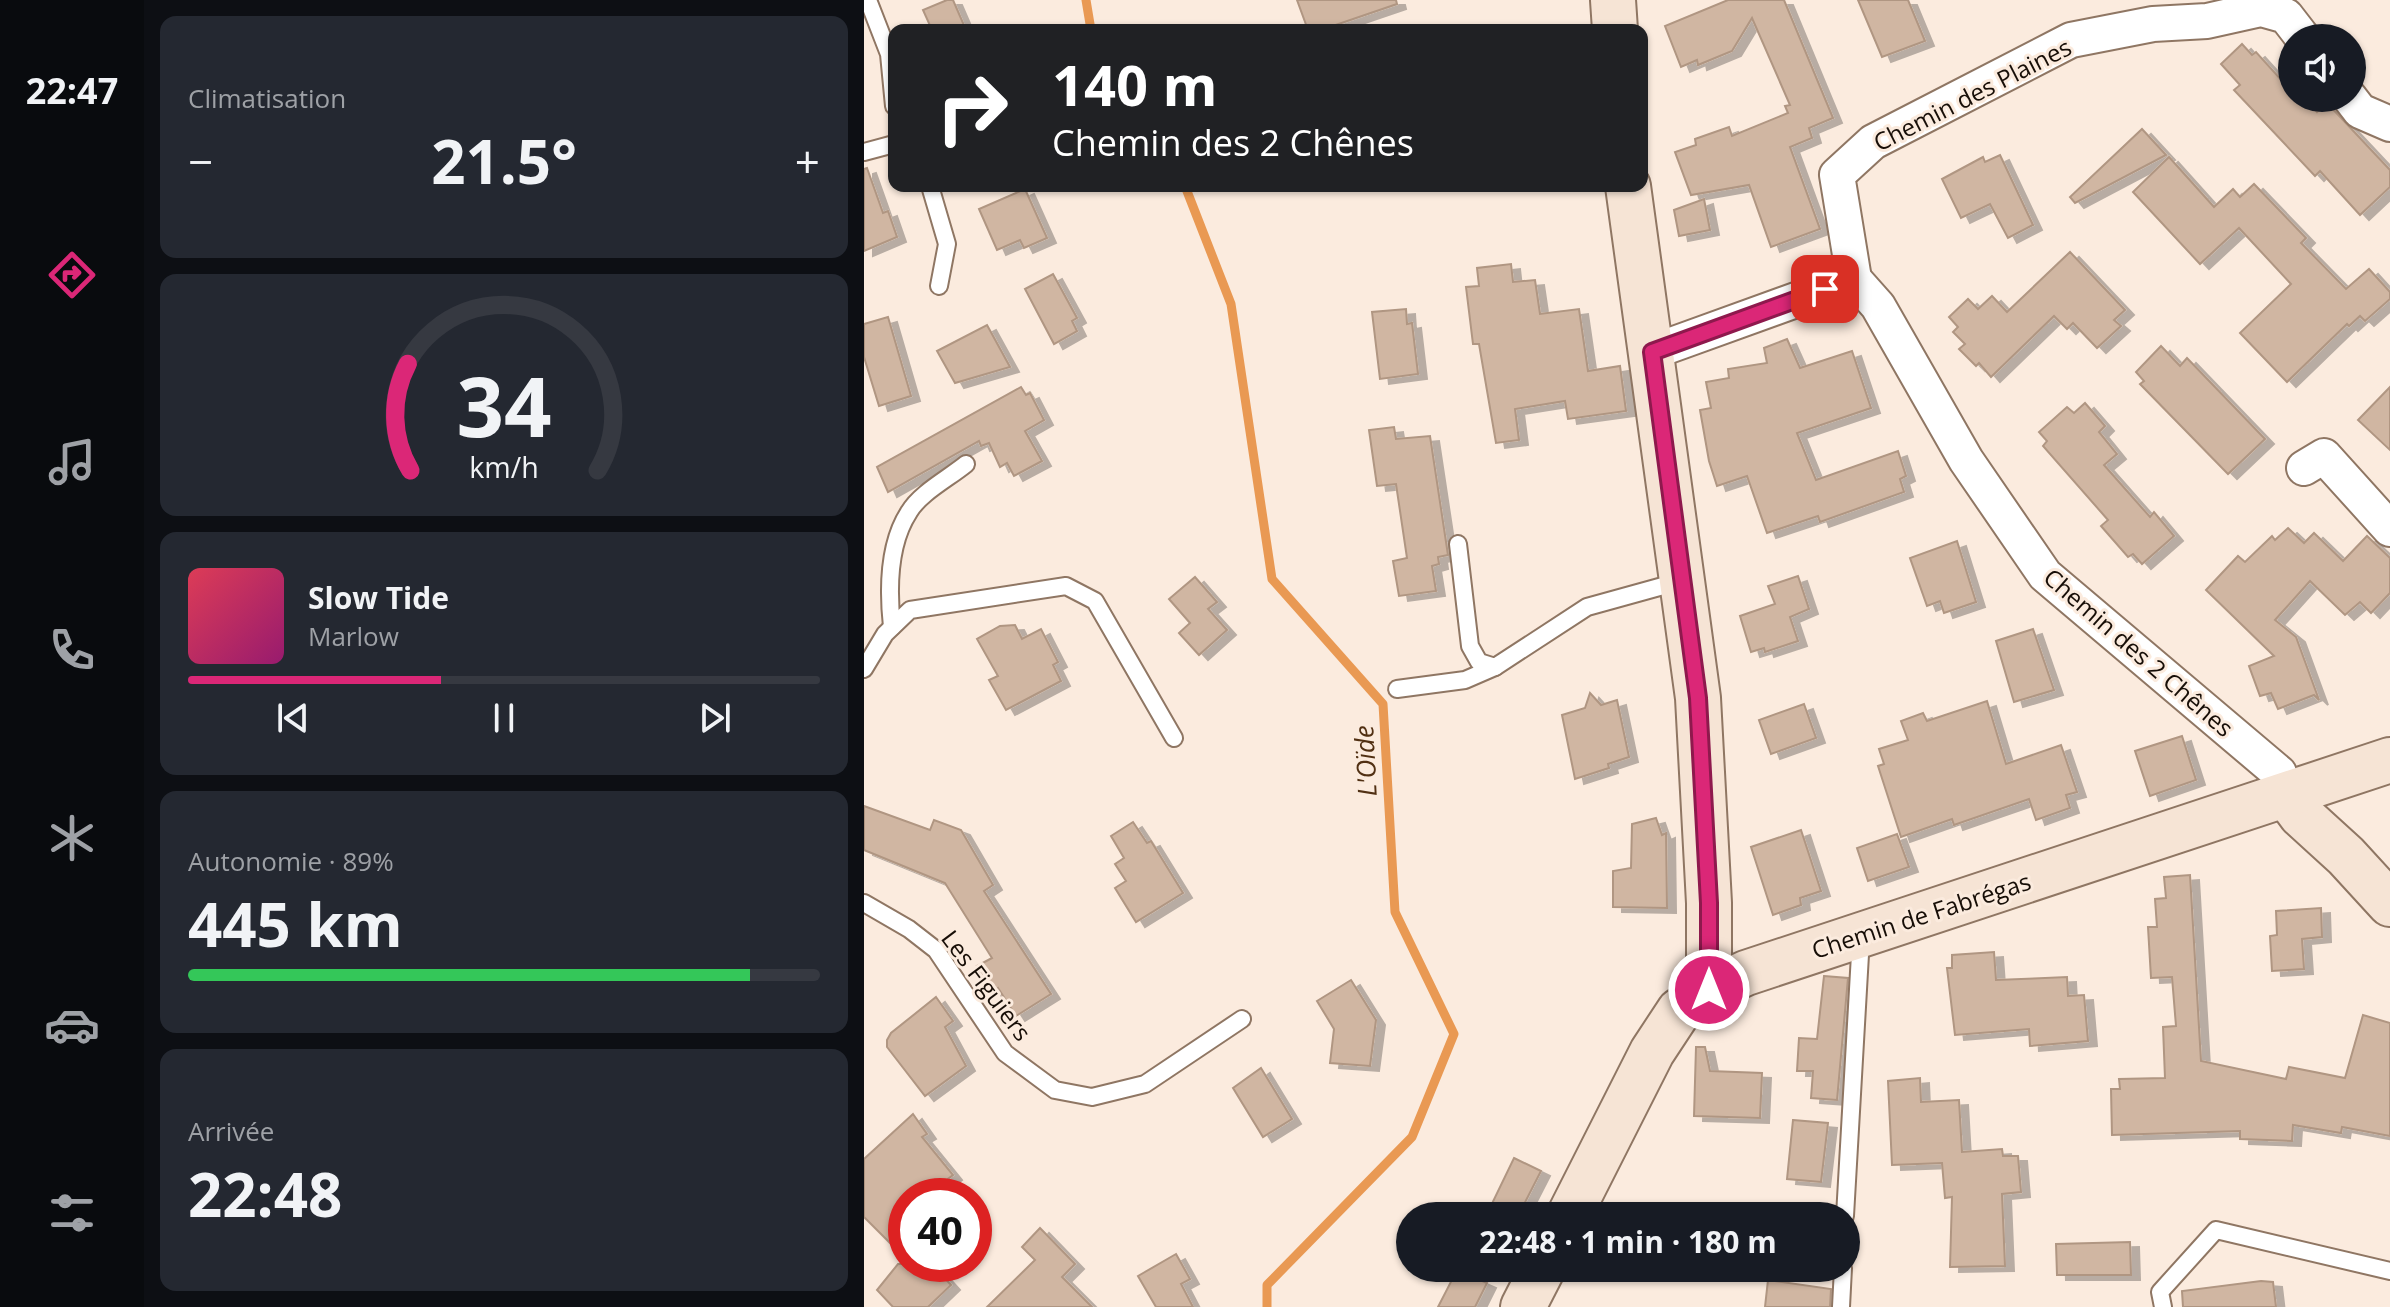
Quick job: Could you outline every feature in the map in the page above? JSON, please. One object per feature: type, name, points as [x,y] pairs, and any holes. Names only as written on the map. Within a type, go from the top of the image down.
[{"type":"street","points":[[1613,0],[1615,24]]},
{"type":"street","name":"Chemin des Plaines","points":[[1854,279],[1837,175],[1873,142],[2071,40],[2153,24],[2207,21],[2261,9],[2286,16],[2292,24]]},
{"type":"street","points":[[2362,112],[2390,124]]},
{"type":"street","points":[[1629,192],[1698,698],[1709,903],[1709,990]]},
{"type":"street","points":[[1652,352],[1854,279]]},
{"type":"street","name":"Chemin des 2 Chênes","points":[[1854,279],[1878,306],[1966,460],[2045,575],[2279,773],[2287,796]]},
{"type":"street","points":[[2304,468],[2324,456],[2390,529]]},
{"type":"street","name":"Chemin de Fabrégas","points":[[1576,1202],[1652,1052],[1679,1011],[1709,990],[1746,973],[2390,760]]},
{"type":"street","points":[[2328,781],[2354,826],[2390,865]]},
{"type":"street","points":[[2287,796],[2301,815],[2346,856],[2390,904]]},
{"type":"street","points":[[1523,1307],[1536,1282]]},
{"type":"lane","points":[[868,0],[888,51]]},
{"type":"lane","points":[[864,152],[888,146]]},
{"type":"lane","points":[[932,192],[947,244],[939,286]]},
{"type":"lane","points":[[892,627],[892,571],[897,538],[910,509],[966,464]]},
{"type":"lane","points":[[1458,544],[1470,646],[1479,662],[1495,667]]},
{"type":"lane","points":[[1397,689],[1465,680],[1495,667],[1587,607],[1683,580]]},
{"type":"lane","points":[[864,669],[892,627],[910,610],[1066,586],[1095,601],[1174,738]]},
{"type":"lane","name":"Les Figuiers","points":[[864,903],[900,923],[936,950],[1005,1053],[1055,1090],[1092,1097],[1145,1084],[1242,1019]]},
{"type":"lane","points":[[1846,1202],[1861,936]]},
{"type":"lane","points":[[2163,1307],[2160,1292],[2216,1230],[2390,1271]]},
{"type":"lane","points":[[1841,1307],[1842,1282]]},
{"type":"building","points":[[953,0],[963,24],[929,24],[923,10]]},
{"type":"building","points":[[1297,0],[1396,0],[1397,4],[1339,24],[1306,24]]},
{"type":"building","points":[[1728,0],[1784,0],[1833,118],[1809,128],[1812,138],[1790,147],[1820,229],[1771,247],[1749,185],[1691,195],[1675,152],[1696,145],[1695,139],[1729,127],[1732,136],[1788,113],[1785,106],[1790,105],[1752,18],[1732,51],[1698,65],[1697,60],[1681,67],[1665,26]]},
{"type":"building","points":[[1858,0],[1908,0],[1925,41],[1882,57]]},
{"type":"building","points":[[2242,44],[2252,55],[2256,52],[2278,76],[2278,112],[2335,112],[2390,170],[2390,187],[2360,215],[2320,171],[2315,176],[2234,90],[2240,85],[2221,64]]},
{"type":"building","points":[[2142,129],[2166,155],[2075,203],[2070,197]]},
{"type":"building","points":[[2000,155],[2033,225],[2008,238],[1990,204],[1961,218],[1942,179],[1983,157],[1985,162]]},
{"type":"building","points":[[2169,157],[2214,207],[2233,189],[2240,197],[2254,184],[2306,238],[2301,243],[2346,289],[2369,269],[2390,292],[2390,299],[2365,321],[2360,316],[2349,326],[2347,324],[2287,382],[2240,333],[2291,284],[2239,228],[2200,264],[2133,192]]},
{"type":"building","points":[[867,168],[883,213],[888,211],[897,237],[864,251],[864,169]]},
{"type":"building","points":[[1018,192],[1026,192],[1047,238],[1024,248],[1020,240],[997,250],[979,209]]},
{"type":"building","points":[[1704,199],[1710,230],[1679,236],[1674,210]]},
{"type":"building","points":[[2070,252],[2125,310],[2114,320],[2121,326],[2097,348],[2073,323],[2067,329],[2054,316],[1991,377],[1979,363],[1976,366],[1959,349],[1965,344],[1953,332],[1958,327],[1949,317],[1968,299],[1978,309],[1992,296],[2007,312]]},
{"type":"building","points":[[1511,264],[1513,282],[1535,280],[1540,314],[1579,309],[1588,371],[1620,366],[1626,411],[1568,419],[1565,401],[1515,409],[1519,440],[1496,443],[1479,344],[1473,344],[1466,287],[1479,286],[1477,268]]},
{"type":"building","points":[[1053,274],[1077,318],[1072,321],[1077,331],[1054,344],[1025,289]]},
{"type":"building","points":[[1406,309],[1407,324],[1412,323],[1418,374],[1380,379],[1372,312]]},
{"type":"building","points":[[888,317],[911,396],[879,406],[864,357],[864,324]]},
{"type":"building","points":[[987,325],[1010,367],[955,383],[937,351]]},
{"type":"building","points":[[1787,339],[1800,368],[1852,351],[1871,408],[1797,433],[1816,480],[1898,451],[1906,476],[1900,479],[1904,492],[1820,522],[1818,516],[1767,533],[1747,476],[1717,486],[1700,410],[1711,408],[1706,382],[1729,378],[1728,369],[1767,363],[1764,348]]},
{"type":"building","points":[[2161,346],[2180,366],[2187,358],[2265,439],[2228,474],[2140,384],[2144,381],[2136,372]]},
{"type":"building","points":[[1021,387],[1026,395],[1030,393],[1044,420],[1025,431],[1042,461],[1014,476],[1007,463],[1000,467],[989,443],[981,446],[979,441],[888,492],[877,467]]},
{"type":"building","points":[[2390,387],[2390,450],[2358,420]]},
{"type":"building","points":[[2085,403],[2105,426],[2099,432],[2117,454],[2104,465],[2150,517],[2154,512],[2174,536],[2142,564],[2133,554],[2128,557],[2101,526],[2108,520],[2043,446],[2047,441],[2039,432],[2067,407],[2074,413]]},
{"type":"building","points":[[1394,427],[1396,439],[1430,436],[1448,555],[1438,557],[1439,564],[1432,566],[1436,591],[1399,596],[1393,561],[1407,558],[1396,484],[1377,486],[1369,430]]},
{"type":"building","points":[[2288,528],[2304,543],[2314,533],[2343,561],[2367,536],[2390,558],[2390,593],[2371,613],[2360,602],[2345,615],[2310,581],[2275,620],[2296,637],[2319,700],[2314,695],[2278,709],[2271,693],[2260,696],[2249,666],[2274,656],[2206,590],[2238,556],[2245,562],[2272,536],[2275,540]]},
{"type":"building","points":[[1957,541],[1976,602],[1944,613],[1940,601],[1927,606],[1910,558]]},
{"type":"building","points":[[1798,576],[1809,609],[1790,617],[1798,641],[1765,652],[1764,648],[1751,652],[1740,616],[1775,604],[1768,586]]},
{"type":"building","points":[[1195,577],[1217,602],[1208,609],[1227,630],[1199,655],[1179,633],[1190,623],[1169,599]]},
{"type":"building","points":[[1015,625],[1022,639],[1041,629],[1058,662],[1053,665],[1061,681],[1006,710],[989,680],[998,676],[977,639],[1000,626]]},
{"type":"building","points":[[2033,629],[2054,690],[2014,702],[1996,641]]},
{"type":"building","points":[[1590,693],[1601,705],[1617,700],[1629,757],[1608,764],[1609,768],[1575,779],[1562,715],[1585,708]]},
{"type":"building","points":[[1987,701],[2006,764],[2061,745],[2077,792],[2066,795],[2070,808],[2036,820],[2029,799],[1954,825],[1952,819],[1901,837],[1878,766],[1884,764],[1879,749],[1908,740],[1901,721],[1923,713],[1927,721]]},
{"type":"building","points":[[1804,704],[1816,738],[1771,754],[1759,720]]},
{"type":"building","points":[[2182,736],[2196,780],[2150,796],[2135,751]]},
{"type":"building","points":[[864,806],[930,830],[934,820],[961,830],[993,885],[984,891],[1051,994],[1016,1016],[998,988],[993,992],[977,966],[992,958],[945,883],[864,850]]},
{"type":"building","points":[[1656,818],[1662,835],[1666,833],[1667,908],[1613,907],[1613,871],[1631,868],[1632,824]]},
{"type":"building","points":[[1133,822],[1147,843],[1151,841],[1183,893],[1136,922],[1115,888],[1126,881],[1115,864],[1124,858],[1111,836]]},
{"type":"building","points":[[1801,830],[1821,891],[1800,898],[1801,905],[1773,915],[1751,847]]},
{"type":"building","points":[[1897,834],[1909,867],[1868,881],[1857,848]]},
{"type":"building","points":[[2190,875],[2201,1061],[2286,1079],[2289,1067],[2345,1078],[2363,1015],[2390,1023],[2390,1136],[2342,1127],[2341,1133],[2293,1125],[2292,1141],[2240,1139],[2240,1131],[2112,1135],[2111,1089],[2120,1089],[2119,1079],[2165,1078],[2163,1027],[2176,1026],[2172,977],[2151,978],[2148,927],[2157,927],[2155,899],[2166,898],[2164,877]]},
{"type":"building","points":[[2321,908],[2322,937],[2302,939],[2304,969],[2272,971],[2270,936],[2277,935],[2276,911]]},
{"type":"building","points":[[1994,952],[1996,980],[2067,977],[2068,996],[2084,995],[2088,1041],[2030,1046],[2029,1029],[1955,1035],[1947,968],[1952,968],[1952,955]]},
{"type":"building","points":[[1824,976],[1848,978],[1837,1100],[1811,1098],[1813,1071],[1797,1071],[1799,1038],[1817,1039]]},
{"type":"building","points":[[1351,980],[1376,1020],[1370,1066],[1330,1063],[1334,1029],[1317,1001]]},
{"type":"building","points":[[936,997],[953,1021],[945,1027],[966,1066],[925,1096],[887,1047],[887,1040],[891,1033]]},
{"type":"building","points":[[1696,1047],[1705,1047],[1710,1071],[1762,1073],[1760,1118],[1694,1116]]},
{"type":"building","points":[[1261,1068],[1292,1119],[1263,1137],[1233,1088]]},
{"type":"building","points":[[1920,1078],[1921,1102],[1959,1100],[1962,1152],[2002,1149],[2003,1156],[2018,1156],[2021,1192],[2002,1194],[2005,1266],[1950,1267],[1952,1197],[1945,1198],[1942,1163],[1892,1165],[1888,1081]]},
{"type":"building","points":[[913,1114],[927,1134],[922,1137],[953,1175],[949,1178],[888,1178],[888,1241],[864,1217],[864,1159]]},
{"type":"building","points":[[1793,1120],[1828,1123],[1821,1182],[1787,1179]]},
{"type":"building","points":[[1514,1158],[1541,1171],[1525,1202],[1493,1202]]},
{"type":"building","points":[[1040,1228],[1075,1264],[1062,1277],[1092,1307],[987,1307],[1035,1260],[1022,1247]]},
{"type":"building","points":[[2130,1242],[2131,1275],[2057,1275],[2056,1244]]},
{"type":"building","points":[[1176,1254],[1190,1279],[1181,1284],[1193,1307],[1156,1307],[1138,1276]]},
{"type":"building","points":[[888,1276],[888,1282],[948,1282],[951,1285],[928,1307],[893,1307],[877,1290]]},
{"type":"building","points":[[1451,1282],[1487,1283],[1475,1307],[1438,1307]]},
{"type":"building","points":[[1768,1282],[1831,1289],[1830,1307],[1765,1307]]},
{"type":"building","points":[[2273,1282],[2276,1307],[2183,1307],[2182,1291]]},
{"type":"waterway","name":"L'Oïde","points":[[1086,0],[1090,24]]},
{"type":"waterway","name":"L'Oïde","points":[[1187,192],[1231,304],[1272,579],[1383,704],[1395,912],[1454,1034],[1412,1137],[1267,1285],[1267,1307]]},
{"type":"route","points":[[1709,990],[1709,903],[1698,698],[1652,352],[1825,289]]}]
